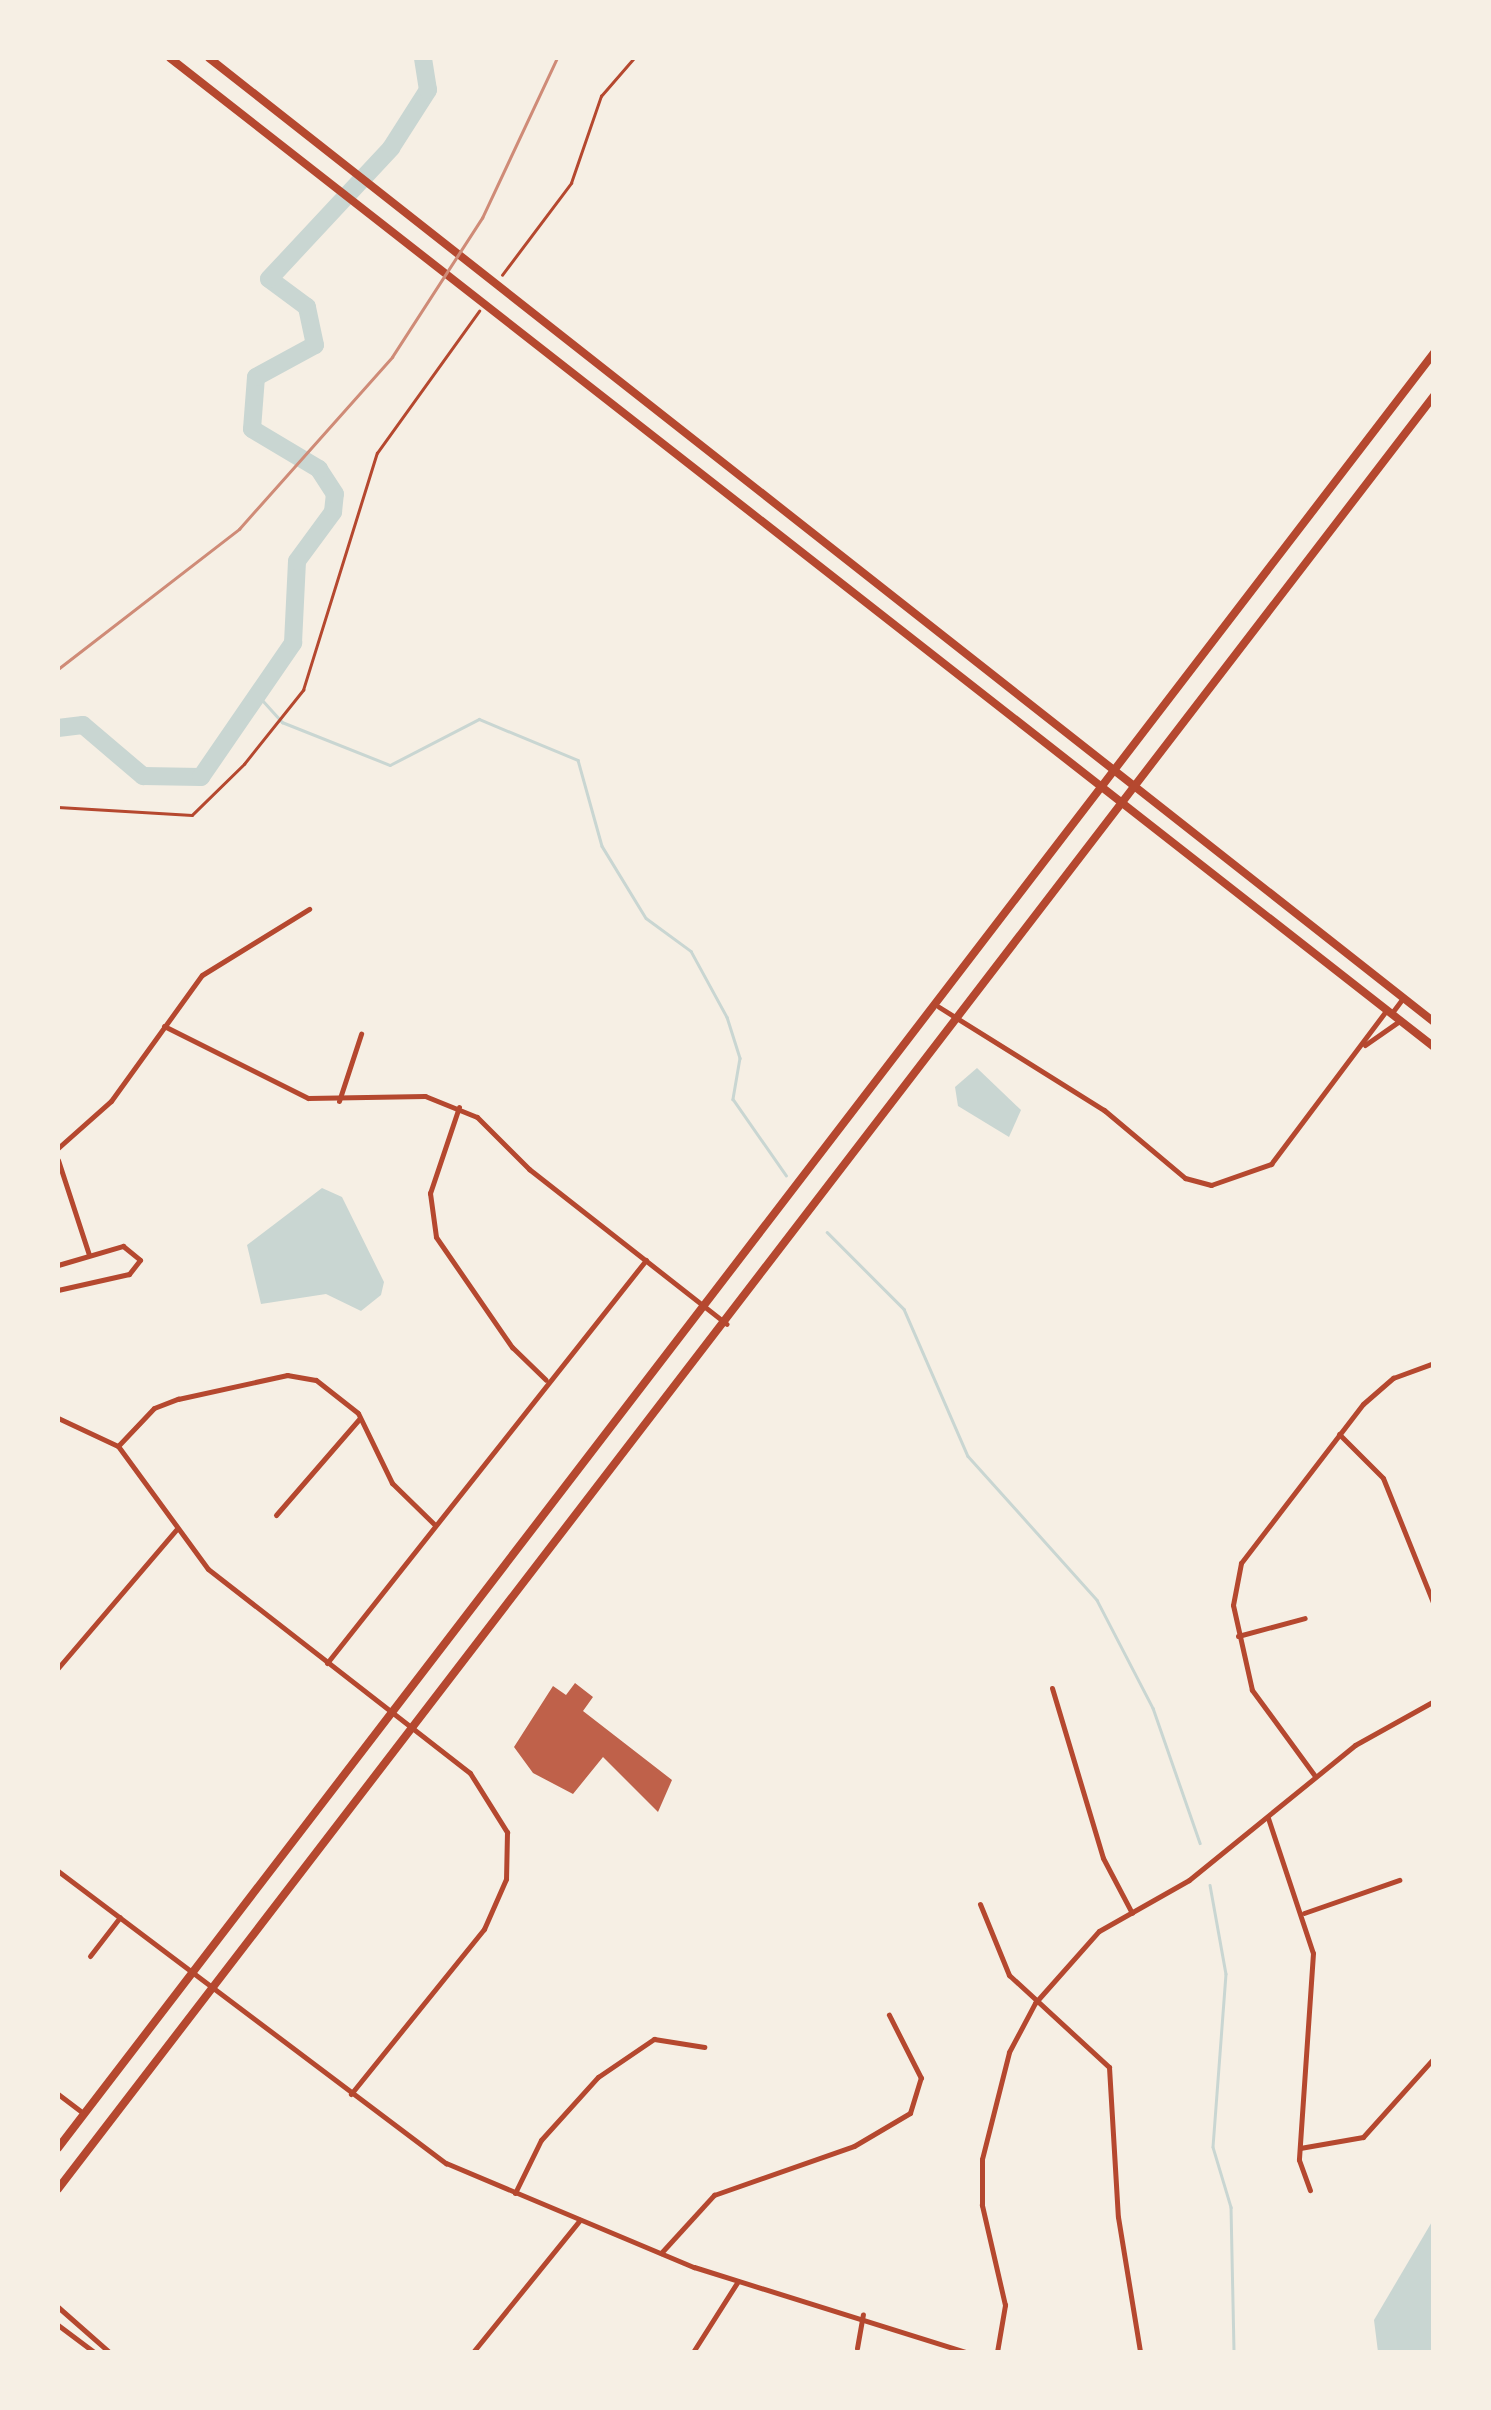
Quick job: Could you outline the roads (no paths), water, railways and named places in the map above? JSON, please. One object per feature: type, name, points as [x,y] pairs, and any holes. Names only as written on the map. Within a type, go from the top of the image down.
[{"type":"main road","points":[[170,58],[1097,792],[1434,1047]]},
{"type":"main road","points":[[209,58],[1128,790],[1434,1022]]},
{"type":"main road","points":[[58,2148],[939,1008],[1109,775],[1434,353]]},
{"type":"main road","points":[[58,2188],[960,1022],[1128,790],[1434,396]]},
{"type":"street","points":[[58,1148],[111,1102],[202,975],[309,909]]},
{"type":"street","points":[[939,1008],[1104,1110],[1199,1183],[1261,1172],[1403,998]]},
{"type":"street","points":[[1365,1045],[1401,1022]]},
{"type":"street","points":[[164,1026],[282,1088],[339,1101],[426,1096],[458,1107],[727,1324]]},
{"type":"street","points":[[339,1101],[361,1034]]},
{"type":"street","points":[[458,1107],[430,1193],[436,1237],[512,1347],[547,1381]]},
{"type":"street","points":[[58,1160],[89,1255]]},
{"type":"street","points":[[58,1265],[126,1246],[139,1264],[130,1274],[58,1290]]},
{"type":"street","points":[[327,1663],[646,1260]]},
{"type":"street","points":[[1315,1776],[1260,1709],[1238,1636],[1241,1563],[1339,1434],[1384,1384],[1434,1363]]},
{"type":"street","points":[[118,1446],[154,1408],[288,1374],[339,1392],[360,1418],[392,1483],[434,1524]]},
{"type":"street","points":[[58,1418],[118,1446],[208,1569],[413,1731],[492,1800],[507,1832],[506,1879],[484,1928],[351,2094]]},
{"type":"street","points":[[276,1516],[360,1418]]},
{"type":"street","points":[[1339,1434],[1384,1478],[1434,1605]]},
{"type":"street","points":[[58,1668],[176,1530]]},
{"type":"street","points":[[1238,1636],[1306,1618]]},
{"type":"street","points":[[1052,1688],[1103,1858],[1132,1913]]},
{"type":"street","points":[[997,2352],[1004,2305],[982,2205],[982,2158],[1009,2052],[1034,2003],[1099,1931],[1132,1913],[1268,1818],[1315,1776],[1434,1700]]},
{"type":"street","points":[[1268,1818],[1304,1913],[1313,1953],[1300,2148],[1310,2190]]},
{"type":"street","points":[[58,1871],[446,2162],[661,2253],[738,2281],[863,2315],[966,2352]]},
{"type":"street","points":[[1304,1913],[1399,1880]]},
{"type":"street","points":[[980,1904],[1009,1975],[1034,2003],[1094,2046],[1117,2092],[1118,2217],[1140,2352]]},
{"type":"street","points":[[90,1956],[120,1917]]},
{"type":"street","points":[[661,2253],[714,2195],[854,2146],[910,2113],[921,2078],[889,2015]]},
{"type":"street","points":[[515,2193],[542,2140],[598,2077],[654,2039],[704,2046]]},
{"type":"street","points":[[1300,2148],[1363,2136],[1434,2058]]},
{"type":"street","points":[[58,2094],[84,2114]]},
{"type":"street","points":[[473,2352],[580,2220]]},
{"type":"street","points":[[693,2352],[738,2281]]},
{"type":"street","points":[[58,2306],[111,2350]]},
{"type":"street","points":[[857,2348],[863,2315]]},
{"type":"street","points":[[58,2325],[94,2352]]},
{"type":"waterway","points":[[58,728],[83,725],[143,776],[201,777],[293,643],[297,561],[333,512],[335,494],[319,469],[252,429],[256,377],[315,345],[307,307],[269,279],[391,148],[428,90],[423,58]]},
{"type":"waterway","points":[[257,694],[282,722],[390,765],[479,719],[578,760],[602,846],[646,918],[691,951],[727,1017],[740,1058],[733,1099],[786,1175]]},
{"type":"waterway","points":[[827,1232],[904,1309],[968,1456],[1097,1600],[1153,1708],[1200,1843]]},
{"type":"waterway","points":[[1210,1885],[1226,1974],[1213,2147],[1231,2207],[1234,2352]]},
{"type":"railway","points":[[58,669],[239,529],[392,357],[482,218],[557,58]]}]
